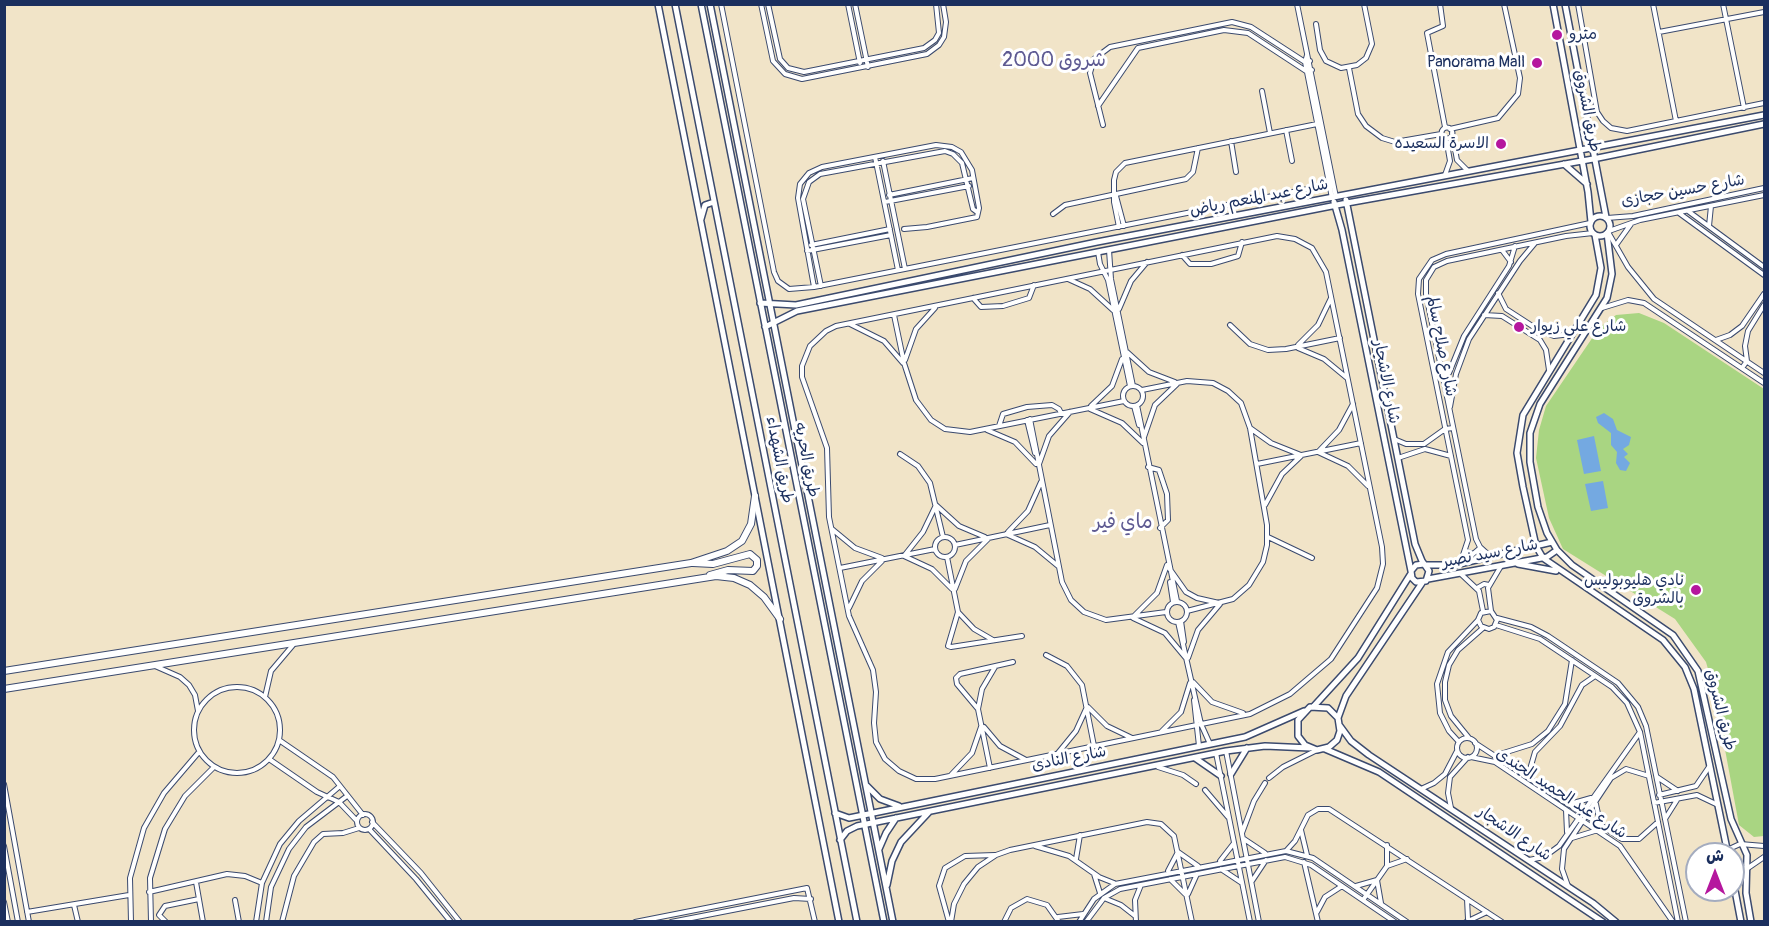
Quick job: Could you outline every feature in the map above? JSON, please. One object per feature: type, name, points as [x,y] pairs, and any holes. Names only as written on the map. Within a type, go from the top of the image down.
[{"type":"main road","points":[[4,670],[691,563],[727,551],[742,541],[751,524],[755,496]]},
{"type":"main road","points":[[691,563],[713,564],[750,554],[757,560],[757,566],[753,571],[724,570],[707,577]]},
{"type":"main road","points":[[4,689],[292,645],[707,577],[725,576],[750,585],[764,597],[780,619]]},
{"type":"street","name":"طريق الشهداء","points":[[675,4],[857,921]]},
{"type":"street","name":"طريق الحريه","points":[[701,4],[884,921]]},
{"type":"street","name":"طريق الحريه","points":[[710,4],[893,921]]},
{"type":"street","points":[[722,4],[776,277],[789,289],[820,286],[1331,185]]},
{"type":"street","points":[[761,4],[771,57],[785,74],[806,79],[922,56],[935,49],[944,37],[946,27],[943,4]]},
{"type":"street","points":[[768,4],[778,55],[788,68],[804,72],[920,50],[932,44],[940,28],[936,4]]},
{"type":"street","points":[[848,4],[861,68]]},
{"type":"street","points":[[855,4],[868,67]]},
{"type":"street","points":[[1297,4],[1306,55],[1306,71],[1334,197]]},
{"type":"street","points":[[1316,24],[1323,58],[1337,68],[1349,68],[1363,61],[1371,48],[1364,4]]},
{"type":"street","points":[[1440,4],[1443,26],[1427,34],[1458,163],[1471,172]]},
{"type":"street","points":[[1349,68],[1357,110],[1366,126],[1382,138],[1395,142],[1441,134],[1498,118],[1518,94],[1520,78],[1504,4]]},
{"type":"street","name":"طريق الشروق","points":[[1553,4],[1587,184],[1590,223]]},
{"type":"street","name":"طريق الشروق","points":[[1565,4],[1593,159],[1607,218]]},
{"type":"street","points":[[1578,4],[1596,106],[1603,121],[1616,130],[1628,131],[1764,103]]},
{"type":"street","points":[[1653,4],[1676,121]]},
{"type":"street","points":[[1723,4],[1743,108]]},
{"type":"street","name":"طريق الشهداء","points":[[658,5],[839,921]]},
{"type":"street","points":[[658,5],[666,5]]},
{"type":"street","points":[[1659,32],[1764,12]]},
{"type":"street","points":[[1103,125],[1090,78],[1094,59],[1110,47],[1152,37],[1237,23],[1255,29],[1305,62],[1310,61]]},
{"type":"street","points":[[1098,106],[1136,50],[1154,43],[1224,30],[1240,30],[1252,34],[1306,71],[1312,70]]},
{"type":"street","points":[[1152,37],[1154,43]]},
{"type":"street","points":[[1306,55],[1312,70],[1331,185]]},
{"type":"street","points":[[1262,91],[1270,133]]},
{"type":"street","name":"شارع عبد المنعم رياض","points":[[760,303],[796,305],[1096,243],[1592,150],[1764,115]]},
{"type":"street","points":[[1725,123],[1726,131]]},
{"type":"street","name":"شارع عبد المنعم رياض","points":[[765,327],[797,311],[1347,203],[1593,159],[1764,123]]},
{"type":"street","points":[[1122,227],[1115,195],[1114,176],[1125,163],[1317,124]]},
{"type":"street","points":[[1286,130],[1292,160]]},
{"type":"street","points":[[1440,186],[1441,177],[1450,165],[1446,138],[1449,130]]},
{"type":"street","points":[[1441,134],[1446,138]]},
{"type":"street","points":[[1231,141],[1236,172]]},
{"type":"street","points":[[814,287],[798,198],[799,189],[806,176],[818,168],[946,145],[965,156],[973,178],[977,212],[975,218],[904,228]]},
{"type":"street","points":[[1053,214],[1065,205],[1186,179],[1193,172],[1198,148]]},
{"type":"street","points":[[820,286],[803,199],[809,182],[824,173],[945,151],[960,159],[973,209],[977,212]]},
{"type":"street","points":[[882,155],[904,269]]},
{"type":"street","points":[[875,157],[898,270]]},
{"type":"street","points":[[1564,164],[1587,184]]},
{"type":"street","points":[[1492,168],[1493,176]]},
{"type":"street","points":[[883,196],[973,178]]},
{"type":"street","points":[[885,202],[974,185]]},
{"type":"street","name":"شارع حسين حجازى","points":[[1607,218],[1634,216],[1764,188]]},
{"type":"street","name":"شارع حسين حجازى","points":[[1608,232],[1634,222],[1764,195]]},
{"type":"street","name":"شارع الاشجار","points":[[1345,196],[1415,544],[1424,565]]},
{"type":"street","name":"شارع الاشجار","points":[[1334,197],[1411,572]]},
{"type":"street","points":[[700,222],[704,207],[714,202]]},
{"type":"street","points":[[1683,206],[1686,211],[1764,267]]},
{"type":"street","points":[[1709,227],[1711,206]]},
{"type":"street","points":[[1678,213],[1764,275],[1764,281]]},
{"type":"street","points":[[1608,232],[1594,234],[1590,223],[1597,216],[1607,218],[1610,224],[1608,232],[1635,276],[1650,295],[1764,373]]},
{"type":"street","points":[[1616,245],[1634,222]]},
{"type":"street","name":"شارع صلاح سالم","points":[[1460,564],[1468,540],[1418,294],[1422,272],[1432,260],[1446,254],[1590,223]]},
{"type":"street","points":[[813,248],[890,229]]},
{"type":"street","name":"طريق الشروق","points":[[1608,232],[1611,279],[1602,308],[1551,387],[1534,418],[1529,449],[1538,507],[1552,542],[1572,566],[1661,626],[1691,658],[1703,685],[1731,819],[1742,842]]},
{"type":"street","name":"طريق الشروق","points":[[1594,234],[1601,268],[1599,286],[1592,303],[1523,415],[1517,453],[1536,546],[1543,558],[1654,633],[1679,657],[1694,689],[1725,842]]},
{"type":"street","name":"شارع صلاح سالم","points":[[1480,547],[1476,538],[1426,294],[1429,273],[1447,261],[1535,242],[1594,234]]},
{"type":"street","points":[[807,249],[891,235]]},
{"type":"street","points":[[1277,236],[1304,243],[1323,263],[1383,555],[1382,572],[1374,595],[1322,669],[1290,694],[1250,714],[925,780],[907,776],[891,766],[880,751],[874,733],[876,692],[873,670],[853,628],[831,528],[827,448],[820,422],[804,388],[802,366],[810,346],[817,337],[836,326],[1242,243],[1277,236]]},
{"type":"street","points":[[1107,241],[1116,312],[1131,386]]},
{"type":"street","points":[[1449,410],[1459,362],[1483,315],[1535,242]]},
{"type":"street","points":[[1096,243],[1116,312]]},
{"type":"street","points":[[1182,255],[1190,264],[1211,264],[1238,256],[1242,243]]},
{"type":"street","points":[[1442,374],[1448,374],[1469,325],[1510,262],[1515,246]]},
{"type":"street","points":[[1501,249],[1510,262]]},
{"type":"street","points":[[1116,312],[1126,288],[1148,262]]},
{"type":"street","points":[[1067,278],[1090,289],[1116,312]]},
{"type":"street","points":[[973,298],[981,307],[1003,306],[1029,298],[1034,285]]},
{"type":"street","points":[[1716,340],[1730,335],[1742,326],[1764,294],[1764,289]]},
{"type":"street","points":[[1498,292],[1506,309],[1540,332],[1554,336],[1572,334]]},
{"type":"street","points":[[1644,303],[1650,295]]},
{"type":"street","points":[[1295,347],[1318,325],[1331,296]]},
{"type":"street","points":[[1602,308],[1628,300],[1644,303],[1764,382]]},
{"type":"street","points":[[1743,368],[1747,361],[1745,346],[1748,330],[1764,304]]},
{"type":"street","points":[[904,363],[916,329],[937,306]]},
{"type":"street","points":[[894,315],[904,363],[916,400],[931,420],[953,431],[984,429],[1124,401],[1135,406]]},
{"type":"street","points":[[1483,315],[1502,316],[1540,340],[1548,355],[1549,370]]},
{"type":"street","points":[[849,324],[879,337],[904,363]]},
{"type":"street","points":[[1230,325],[1242,339],[1259,347],[1277,350],[1340,338]]},
{"type":"street","points":[[1295,347],[1324,359],[1348,380]]},
{"type":"street","points":[[1124,352],[1149,372],[1179,382]]},
{"type":"street","points":[[1088,408],[1112,386],[1120,370],[1124,352]]},
{"type":"street","points":[[1131,386],[1142,390],[1179,382],[1204,381],[1228,391],[1245,411],[1257,464],[1268,537],[1263,562],[1255,578],[1239,595],[1220,604],[1187,611],[1179,622],[1200,724],[1199,746]]},
{"type":"street","points":[[1542,381],[1551,387]]},
{"type":"street","points":[[1143,444],[1145,428],[1155,405],[1179,382]]},
{"type":"street","points":[[1124,401],[1124,392],[1131,386]]},
{"type":"street","points":[[1135,406],[1143,399],[1142,390]]},
{"type":"street","points":[[1318,452],[1339,430],[1353,403]]},
{"type":"street","points":[[1377,406],[1388,404]]},
{"type":"street","points":[[999,426],[1003,414],[1027,407],[1055,406],[1061,413]]},
{"type":"street","points":[[1135,406],[1175,602]]},
{"type":"street","points":[[1088,408],[1116,419],[1143,444]]},
{"type":"street","points":[[1038,467],[1049,436],[1070,412]]},
{"type":"street","points":[[1029,420],[1059,568],[1067,594],[1084,612],[1106,620],[1166,612],[1175,602]]},
{"type":"street","points":[[1250,428],[1272,443],[1301,455]]},
{"type":"street","points":[[1395,439],[1406,444],[1424,444],[1445,429],[1453,428]]},
{"type":"street","points":[[984,429],[1015,442],[1038,467]]},
{"type":"street","points":[[1257,464],[1361,443]]},
{"type":"street","points":[[1398,458],[1425,449],[1450,456]]},
{"type":"street","points":[[1318,452],[1348,466],[1370,489]]},
{"type":"street","points":[[900,454],[922,471],[930,483],[943,537]]},
{"type":"street","points":[[1264,506],[1276,482],[1301,455]]},
{"type":"street","points":[[1148,467],[1159,470],[1166,487],[1169,517],[1160,528]]},
{"type":"street","points":[[1005,534],[1028,511],[1041,482]]},
{"type":"street","points":[[936,505],[959,526],[989,538]]},
{"type":"street","points":[[904,555],[923,532],[936,505]]},
{"type":"street","points":[[955,545],[1050,525]]},
{"type":"street","points":[[831,528],[855,548],[886,559]]},
{"type":"street","points":[[1005,534],[1035,547],[1059,568]]},
{"type":"street","points":[[935,549],[940,556],[947,557],[954,553],[955,545],[951,539],[943,537]]},
{"type":"street","points":[[935,549],[937,542],[943,537]]},
{"type":"street","points":[[1268,537],[1312,558]]},
{"type":"street","points":[[954,592],[966,561],[989,538]]},
{"type":"street","name":"شارع سيد نصير","points":[[1424,565],[1460,564],[1552,542]]},
{"type":"street","points":[[1466,551],[1475,553],[1480,547],[1492,557]]},
{"type":"street","points":[[840,568],[935,549]]},
{"type":"street","name":"شارع سيد نصير","points":[[1425,581],[1543,558],[1557,550]]},
{"type":"street","points":[[904,555],[932,570],[954,592]]},
{"type":"street","points":[[947,557],[958,612],[974,629],[993,641]]},
{"type":"street","points":[[849,609],[862,581],[886,559]]},
{"type":"street","points":[[1167,564],[1186,592],[1197,598],[1220,604]]},
{"type":"street","points":[[1132,618],[1157,593],[1167,564]]},
{"type":"street","points":[[1511,564],[1563,573]]},
{"type":"street","points":[[1317,750],[1301,741],[1297,731],[1298,720],[1304,711],[1314,706],[1358,658],[1411,572],[1416,565],[1424,565],[1430,573],[1349,689],[1338,718]]},
{"type":"street","points":[[1501,566],[1489,585],[1491,610],[1497,618],[1543,632],[1626,690],[1643,716],[1686,921]]},
{"type":"street","points":[[1411,572],[1414,580],[1425,581]]},
{"type":"street","points":[[1459,742],[1449,731],[1440,713],[1437,684],[1448,652],[1478,620],[1483,611],[1477,588],[1461,574]]},
{"type":"street","points":[[1477,588],[1484,584],[1489,585]]},
{"type":"street","points":[[1175,602],[1185,605],[1187,611]]},
{"type":"street","points":[[1187,662],[1198,630],[1220,604]]},
{"type":"street","points":[[1483,611],[1491,610]]},
{"type":"street","points":[[958,612],[947,641],[949,646],[1022,636]]},
{"type":"street","points":[[1166,612],[1168,618],[1179,622]]},
{"type":"street","points":[[1132,618],[1165,633],[1187,662]]},
{"type":"street","points":[[1496,625],[1497,618]]},
{"type":"street","points":[[1478,620],[1483,628],[1489,629],[1496,625],[1534,635],[1612,687],[1627,703],[1640,732],[1676,921]]},
{"type":"street","points":[[1451,808],[1448,793],[1450,777],[1475,752],[1475,743],[1451,716],[1445,700],[1445,682],[1449,665],[1458,650],[1483,628]]},
{"type":"street","points":[[265,697],[273,667],[292,645]]},
{"type":"street","points":[[1046,655],[1061,662],[1073,672],[1082,685],[1095,746]]},
{"type":"street","points":[[1496,755],[1532,744],[1548,731],[1565,704],[1572,660]]},
{"type":"street","points":[[978,709],[957,684],[956,678],[960,674],[1013,662]]},
{"type":"street","points":[[154,666],[185,680],[195,695],[198,711],[193,734],[199,752],[214,767],[233,773],[243,773],[261,766],[269,759],[279,740],[278,717],[265,697],[247,689],[228,688],[210,696],[198,711]]},
{"type":"street","points":[[990,768],[978,709],[985,683],[995,666]]},
{"type":"street","points":[[1528,776],[1535,752],[1560,726],[1582,685],[1595,676]]},
{"type":"street","points":[[1191,680],[1200,692],[1219,706],[1250,714]]},
{"type":"street","points":[[1160,732],[1181,712],[1187,699],[1191,680]]},
{"type":"street","points":[[1087,705],[1107,726],[1133,738]]},
{"type":"street","points":[[1058,754],[1076,731],[1087,705]]},
{"type":"street","points":[[1269,778],[1283,767],[1317,750],[1325,749],[1337,740],[1341,726],[1338,718],[1328,708],[1314,706]]},
{"type":"street","name":"شارع النادى","points":[[835,813],[849,818],[1210,744],[1254,734],[1304,711]]},
{"type":"street","points":[[951,776],[972,753],[981,723]]},
{"type":"street","points":[[981,723],[1000,746],[1027,760]]},
{"type":"street","points":[[1200,724],[1210,744]]},
{"type":"street","name":"شارع الاشجار","points":[[1341,726],[1357,747],[1568,886],[1616,921]]},
{"type":"street","points":[[1585,814],[1592,798],[1640,732]]},
{"type":"street","points":[[1459,742],[1469,738]]},
{"type":"street","points":[[279,740],[333,777],[363,815],[368,815],[421,873],[460,921]]},
{"type":"street","points":[[1421,789],[1434,783],[1445,774],[1459,742]]},
{"type":"street","name":"شارع عبد الحميد الجندى","points":[[1475,743],[1622,839],[1633,840],[1644,836],[1658,822]]},
{"type":"street","points":[[1231,774],[1237,759],[1248,747]]},
{"type":"street","name":"شارع النادى","points":[[840,840],[850,828],[864,824],[1194,757],[1248,747],[1310,748]]},
{"type":"street","name":"شارع الاشجار","points":[[1325,749],[1379,772],[1603,921]]},
{"type":"street","points":[[1457,750],[1461,756],[1469,757]]},
{"type":"street","points":[[1226,751],[1259,921]]},
{"type":"street","points":[[131,921],[129,895],[134,859],[150,816],[164,793],[199,752]]},
{"type":"street","points":[[1216,753],[1250,921]]},
{"type":"street","points":[[1194,757],[1221,776]]},
{"type":"street","name":"شارع عبد الحميد الجندى","points":[[1469,757],[1495,762],[1598,830],[1625,851],[1676,921]]},
{"type":"street","points":[[269,759],[315,791],[339,802],[357,821],[359,828]]},
{"type":"street","points":[[1109,765],[1107,770],[1111,774]]},
{"type":"street","points":[[1154,766],[1184,775],[1196,784]]},
{"type":"street","points":[[151,921],[149,892],[153,862],[165,829],[185,796],[214,767]]},
{"type":"street","points":[[1096,767],[1098,776]]},
{"type":"street","points":[[1653,797],[1696,786],[1710,767]]},
{"type":"street","points":[[1529,860],[1550,855],[1595,802],[1611,778],[1620,771],[1631,770],[1649,776]]},
{"type":"street","points":[[1656,777],[1679,791]]},
{"type":"street","points":[[1243,836],[1254,801],[1265,783]]},
{"type":"street","points":[[4,784],[29,921],[19,921],[4,846]]},
{"type":"street","points":[[865,784],[880,799],[900,807]]},
{"type":"street","points":[[256,921],[262,883],[280,844],[316,806],[340,786]]},
{"type":"street","points":[[1205,790],[1230,819]]},
{"type":"street","points":[[315,791],[316,806]]},
{"type":"street","points":[[266,921],[271,887],[289,849],[306,827],[347,796]]},
{"type":"street","points":[[1654,803],[1702,796],[1718,805]]},
{"type":"street","points":[[1570,804],[1592,798]]},
{"type":"street","points":[[1665,819],[1678,798]]},
{"type":"street","points":[[1595,802],[1600,824]]},
{"type":"street","points":[[1286,851],[1301,830],[1304,819],[1312,811],[1329,809],[1502,921]]},
{"type":"street","points":[[1565,809],[1568,834]]},
{"type":"street","points":[[887,893],[892,861],[901,842],[914,825],[931,811]]},
{"type":"street","points":[[357,821],[363,815]]},
{"type":"street","points":[[879,851],[886,833],[897,817]]},
{"type":"street","points":[[1568,886],[1562,862],[1564,849],[1581,819]]},
{"type":"street","points":[[369,829],[372,822]]},
{"type":"street","points":[[950,921],[939,886],[945,868],[952,861],[965,856],[996,855],[1031,845],[1147,822],[1156,822],[1170,832],[1178,852],[1192,921]]},
{"type":"street","points":[[282,921],[294,876],[314,842],[323,834],[343,833],[359,828],[369,829],[416,879],[451,921]]},
{"type":"street","points":[[1301,830],[1307,856]]},
{"type":"street","points":[[1571,839],[1598,830]]},
{"type":"street","points":[[1076,860],[1080,835]]},
{"type":"street","points":[[1243,836],[1266,853]]},
{"type":"street","points":[[1219,862],[1234,843]]},
{"type":"street","points":[[1745,843],[1764,846]]},
{"type":"street","points":[[1031,845],[1054,850],[1076,860],[1094,874],[1115,884]]},
{"type":"street","points":[[1387,845],[1387,866]]},
{"type":"street","points":[[1079,921],[1100,893],[1115,884],[1198,866],[1286,851],[1307,856],[1407,921]]},
{"type":"street","points":[[1178,852],[1198,866]]},
{"type":"street","points":[[1166,873],[1174,863],[1178,852]]},
{"type":"street","name":"طريق الشروق","points":[[1745,853],[1748,868],[1746,893],[1751,921]]},
{"type":"street","points":[[950,921],[954,904],[963,884],[978,867],[996,855]]},
{"type":"street","points":[[1086,921],[1104,898],[1120,889],[1285,857],[1304,861],[1395,921]]},
{"type":"street","points":[[1748,868],[1764,857]]},
{"type":"street","points":[[1363,900],[1387,866],[1407,859]]},
{"type":"street","points":[[1251,882],[1267,860]]},
{"type":"street","points":[[1304,861],[1318,921]]},
{"type":"street","points":[[1221,868],[1243,883]]},
{"type":"street","points":[[1187,897],[1198,873]]},
{"type":"street","points":[[149,892],[233,874],[262,883]]},
{"type":"street","points":[[1094,874],[1100,893]]},
{"type":"street","points":[[1170,879],[1187,897]]},
{"type":"street","points":[[1354,886],[1377,880]]},
{"type":"street","points":[[1377,880],[1381,904]]},
{"type":"street","points":[[196,882],[203,921]]},
{"type":"street","points":[[1136,919],[1135,900],[1141,884]]},
{"type":"street","points":[[1317,915],[1325,897],[1342,886]]},
{"type":"street","points":[[634,921],[806,888],[809,890],[815,921]]},
{"type":"street","points":[[27,912],[129,895]]},
{"type":"street","points":[[166,921],[159,915],[165,906],[199,898]]},
{"type":"street","points":[[670,921],[794,898],[811,899]]},
{"type":"street","points":[[1104,898],[1121,905],[1136,919]]},
{"type":"street","points":[[1004,921],[1011,908],[1027,899],[1041,902],[1058,919],[1084,914]]},
{"type":"street","points":[[1467,899],[1467,920],[1488,912]]},
{"type":"street","points":[[235,900],[239,921]]},
{"type":"street","points":[[4,902],[8,921]]},
{"type":"street","points":[[1737,902],[1741,921]]},
{"type":"street","points":[[1588,911],[1593,903]]},
{"type":"street","points":[[74,904],[78,921]]},
{"type":"green space","name":"نادي هليوبوليس بالشروق","points":[[1639,313],[1664,323],[1764,389],[1764,836],[1754,837],[1739,825],[1714,690],[1706,662],[1675,619],[1563,549],[1549,518],[1536,458],[1539,430],[1546,406],[1599,328],[1616,315]]},
{"type":"water","points":[[1604,413],[1613,419],[1617,430],[1631,437],[1629,445],[1623,449],[1628,454],[1624,457],[1630,463],[1626,471],[1620,470],[1616,463],[1617,452],[1611,445],[1611,433],[1598,423],[1596,417]]},
{"type":"water","points":[[1594,436],[1601,471],[1584,474],[1577,440]]},
{"type":"water","points":[[1603,481],[1608,508],[1591,511],[1585,484]]},
{"type":"place","name":"مترو","points":[[1557,35]]},
{"type":"place","name":"Panorama Mall","points":[[1537,63]]},
{"type":"place","name":"الاسرة السعيده","points":[[1501,144]]},
{"type":"place","name":"شارع علي زيوار","points":[[1519,327]]},
{"type":"place","name":"نادي هليوبوليس بالشروق","points":[[1696,590]]},
{"type":"district","name":"شروق 2000","points":[[1054,61]]},
{"type":"district","name":"ماي فير","points":[[1123,523]]}]
